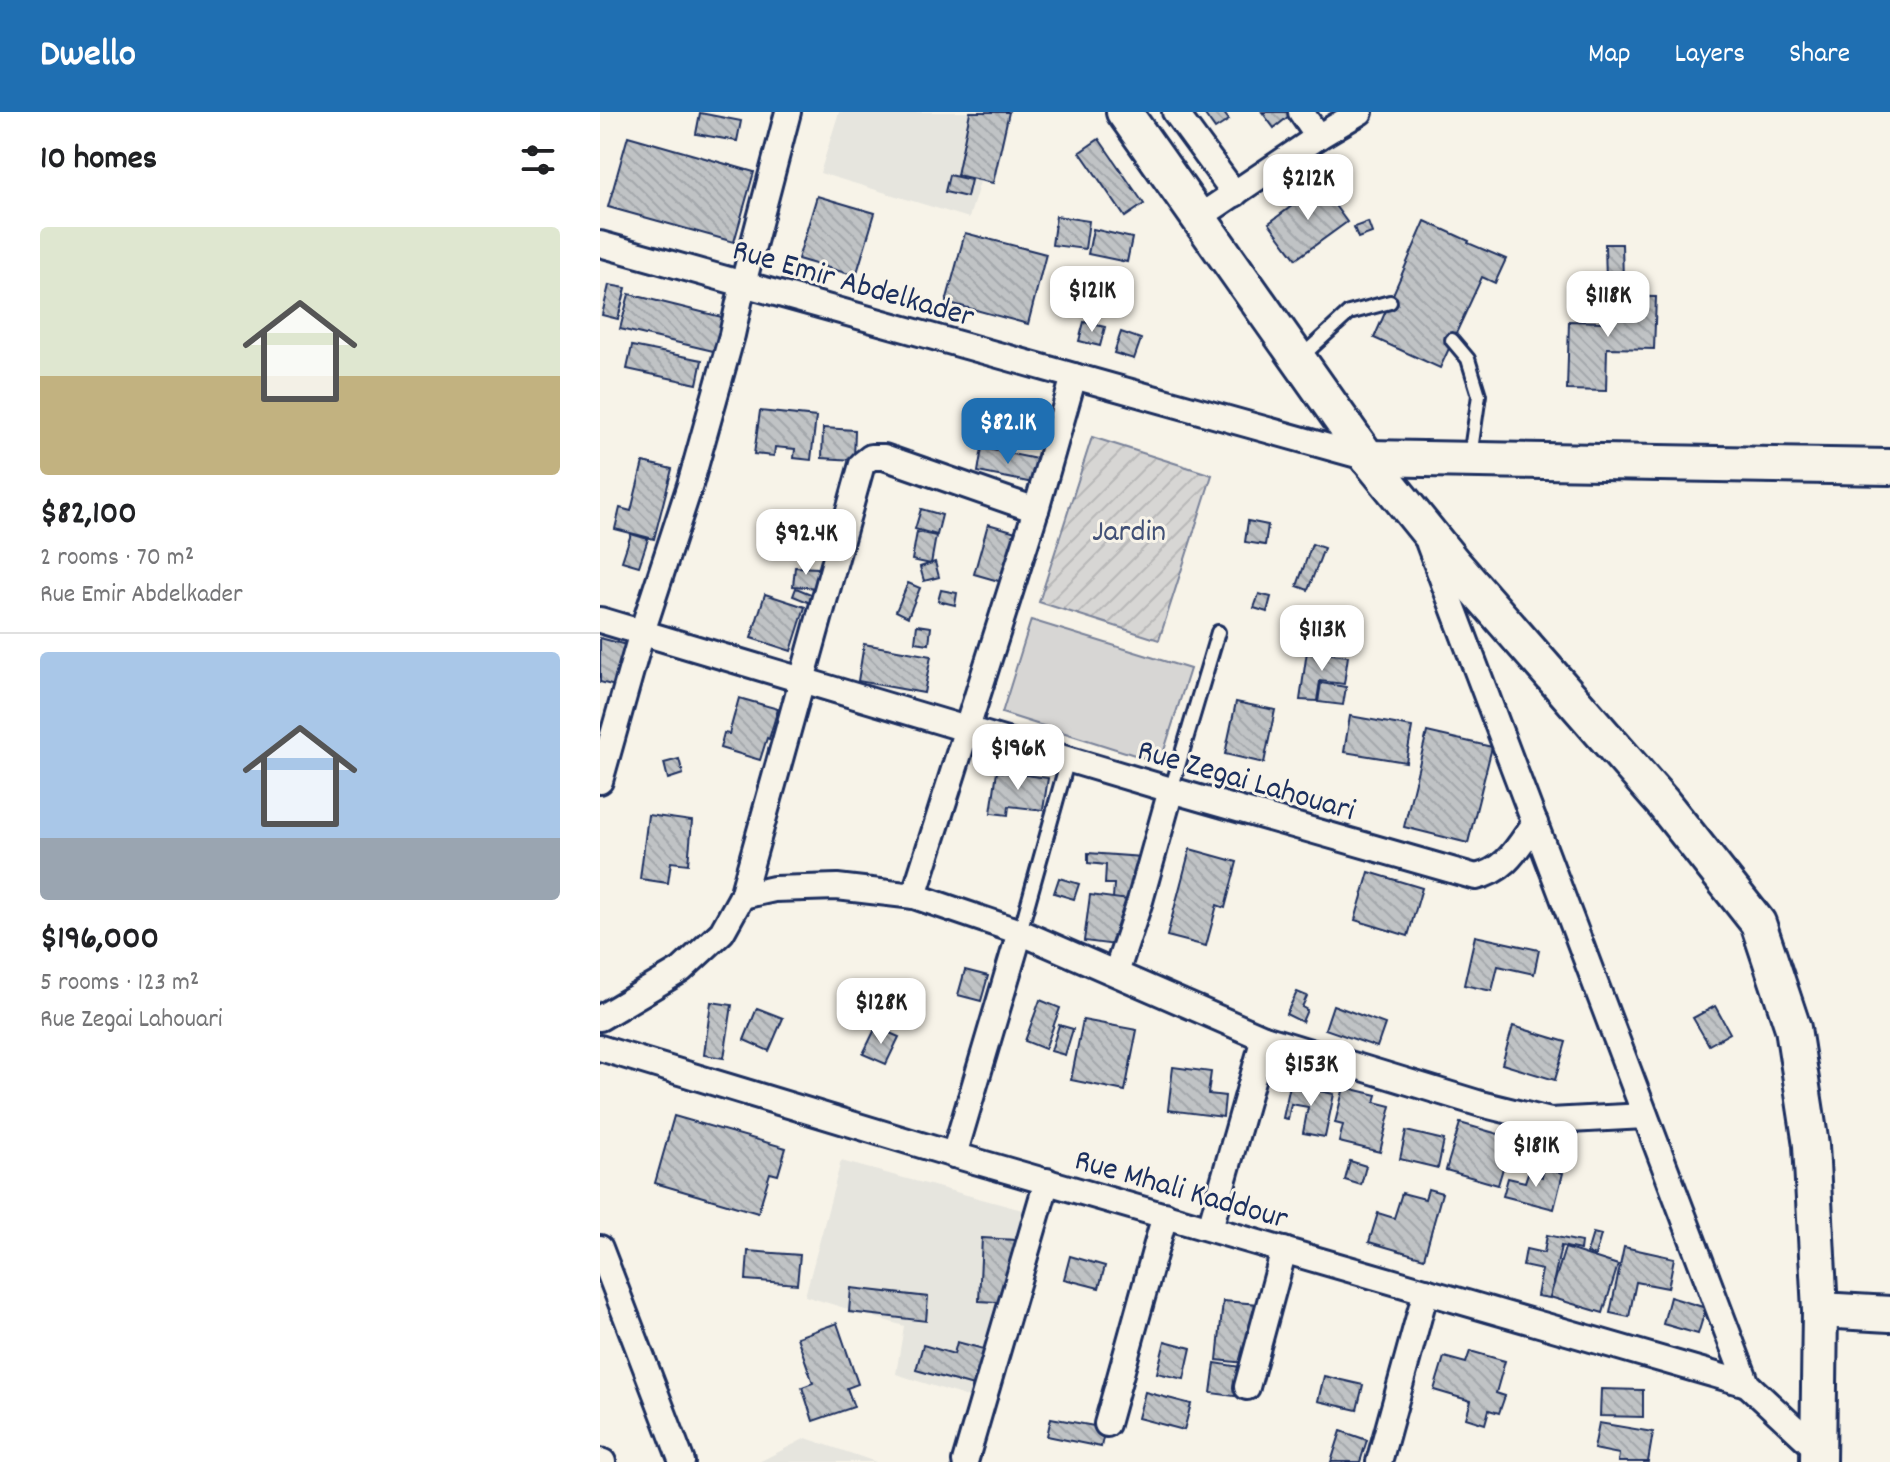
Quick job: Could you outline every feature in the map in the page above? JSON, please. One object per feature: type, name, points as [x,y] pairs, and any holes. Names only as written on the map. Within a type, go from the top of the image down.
[{"type":"main road","points":[[1124,112],[1368,458],[1454,564],[1663,803],[1758,923],[1793,1028],[1811,1145],[1820,1310],[1818,1456]]},
{"type":"main road","points":[[1368,458],[1890,467]]},
{"type":"main road","points":[[1820,1310],[1890,1314]]},
{"type":"street","points":[[600,781],[642,632],[690,485],[732,335],[788,112]]},
{"type":"street","points":[[1175,112],[1235,194]]},
{"type":"street","points":[[1301,112],[1318,137]]},
{"type":"street","points":[[1198,218],[1360,112]]},
{"type":"street","name":"Rue Emir Abdelkader","points":[[600,244],[1368,458]]},
{"type":"street","points":[[914,896],[1036,510],[1074,376]]},
{"type":"street","points":[[600,1018],[681,970],[722,932],[742,896],[862,464],[871,457],[884,457],[1036,510]]},
{"type":"street","points":[[1421,523],[1747,1384],[1818,1456]]},
{"type":"street","name":"Rue Zegai Lahouari","points":[[600,620],[1476,877],[1493,873],[1511,856],[1535,823]]},
{"type":"street","points":[[1116,973],[1171,790]]},
{"type":"street","points":[[742,896],[774,889],[837,887],[914,896],[1020,932],[1264,1038],[1481,1104],[1550,1121],[1645,1116]]},
{"type":"street","points":[[954,1155],[1020,932]]},
{"type":"street","points":[[1210,1228],[1264,1038]]},
{"type":"street","name":"Rue Mhali Kaddour","points":[[600,1048],[954,1155],[1747,1384]]},
{"type":"street","points":[[965,1462],[1047,1181]]},
{"type":"street","points":[[1107,1424],[1165,1215]]},
{"type":"street","points":[[600,1248],[682,1462]]},
{"type":"street","points":[[1247,1387],[1284,1250]]},
{"type":"street","points":[[1379,1462],[1426,1291]]},
{"type":"lane","points":[[1298,360],[1349,313],[1390,302]]},
{"type":"lane","points":[[1452,340],[1468,359],[1479,395],[1470,460]]},
{"type":"lane","points":[[1171,790],[1218,632]]},
{"type":"lane","points":[[1020,932],[1068,759]]},
{"type":"shaded area","points":[[839,112],[1001,112],[969,218],[820,173]]},
{"type":"shaded area","points":[[841,1161],[1026,1211],[974,1399],[896,1374],[904,1326],[805,1296]]},
{"type":"shaded area","points":[[806,1438],[876,1462],[759,1462]]},
{"type":"green space","name":"Jardin","points":[[1092,437],[1212,475],[1159,640],[1039,602]]},
{"type":"green space","points":[[1031,620],[1190,669],[1160,763],[1002,713]]},
{"type":"building","points":[[970,112],[1009,112],[993,183],[957,175]]},
{"type":"building","points":[[1203,112],[1223,112],[1229,120],[1215,129]]},
{"type":"building","points":[[1262,112],[1294,112],[1274,128]]},
{"type":"building","points":[[700,113],[741,121],[737,141],[696,134]]},
{"type":"building","points":[[628,136],[754,172],[734,242],[608,207]]},
{"type":"building","points":[[1099,139],[1144,204],[1125,217],[1080,152]]},
{"type":"building","points":[[949,175],[971,180],[967,197],[945,192]]},
{"type":"building","points":[[1320,185],[1347,222],[1296,259],[1269,223]]},
{"type":"building","points":[[817,196],[875,213],[856,276],[798,259]]},
{"type":"building","points":[[1056,216],[1089,221],[1085,249],[1052,245]]},
{"type":"building","points":[[1425,221],[1506,259],[1495,283],[1482,277],[1440,368],[1374,338]]},
{"type":"building","points":[[1368,222],[1372,233],[1358,238],[1354,227]]},
{"type":"building","points":[[1093,229],[1132,238],[1127,262],[1088,254]]},
{"type":"building","points":[[965,233],[1046,254],[1028,324],[946,302]]},
{"type":"building","points":[[1605,244],[1622,244],[1623,280],[1606,281]]},
{"type":"building","points":[[609,285],[626,288],[618,319],[602,315]]},
{"type":"building","points":[[629,294],[734,320],[726,354],[620,329]]},
{"type":"building","points":[[1604,296],[1656,297],[1654,349],[1607,348],[1606,391],[1567,390],[1569,321],[1603,322]]},
{"type":"building","points":[[1084,322],[1105,327],[1100,346],[1079,341]]},
{"type":"building","points":[[1121,332],[1141,339],[1134,359],[1114,353]]},
{"type":"building","points":[[632,346],[702,360],[697,384],[627,369]]},
{"type":"building","points":[[760,411],[816,417],[811,460],[794,458],[795,449],[775,447],[774,456],[754,454]]},
{"type":"building","points":[[823,428],[855,430],[854,460],[822,458]]},
{"type":"building","points":[[982,448],[1037,459],[1033,483],[978,472]]},
{"type":"building","points":[[643,462],[672,469],[654,539],[615,529],[620,508],[631,511]]},
{"type":"building","points":[[921,509],[942,515],[937,535],[915,529]]},
{"type":"building","points":[[1248,521],[1268,525],[1265,545],[1245,542]]},
{"type":"building","points":[[988,524],[1023,534],[1009,584],[974,574]]},
{"type":"building","points":[[917,532],[936,536],[931,564],[912,560]]},
{"type":"building","points":[[631,534],[648,539],[639,566],[622,561]]},
{"type":"building","points":[[1312,544],[1324,548],[1308,590],[1297,586]]},
{"type":"building","points":[[935,562],[939,577],[924,581],[920,567]]},
{"type":"building","points":[[795,567],[819,568],[818,588],[793,586]]},
{"type":"building","points":[[908,583],[920,588],[908,617],[896,611]]},
{"type":"building","points":[[796,588],[816,596],[813,604],[793,596]]},
{"type":"building","points":[[941,590],[957,593],[955,605],[938,601]]},
{"type":"building","points":[[765,594],[805,607],[791,651],[751,638]]},
{"type":"building","points":[[1259,594],[1271,597],[1267,612],[1254,608]]},
{"type":"building","points":[[1310,609],[1347,609],[1348,644],[1310,645]]},
{"type":"building","points":[[917,625],[931,627],[929,644],[915,642]]},
{"type":"building","points":[[600,638],[630,646],[619,687],[600,682]]},
{"type":"building","points":[[864,644],[931,656],[924,693],[858,681]]},
{"type":"building","points":[[1307,651],[1348,656],[1344,684],[1320,681],[1317,701],[1300,700]]},
{"type":"building","points":[[1321,683],[1346,687],[1343,705],[1318,702]]},
{"type":"building","points":[[739,698],[778,709],[760,760],[720,748],[724,733],[729,734]]},
{"type":"building","points":[[1236,702],[1275,710],[1264,763],[1225,754]]},
{"type":"building","points":[[1350,716],[1412,727],[1406,762],[1344,752]]},
{"type":"building","points":[[1427,732],[1492,747],[1468,843],[1404,827]]},
{"type":"building","points":[[679,759],[683,774],[668,779],[664,763]]},
{"type":"building","points":[[997,771],[1048,778],[1043,810],[1009,806],[1008,815],[991,813]]},
{"type":"building","points":[[648,815],[692,821],[688,864],[671,862],[668,883],[640,879]]},
{"type":"building","points":[[1190,849],[1237,862],[1225,908],[1217,905],[1206,946],[1167,936]]},
{"type":"building","points":[[1088,853],[1142,857],[1139,901],[1113,899],[1114,884],[1105,884],[1106,865],[1088,863]]},
{"type":"building","points":[[1369,872],[1422,888],[1408,936],[1355,920]]},
{"type":"building","points":[[1059,878],[1079,884],[1074,899],[1054,893]]},
{"type":"building","points":[[1090,895],[1129,900],[1123,946],[1084,941]]},
{"type":"building","points":[[1475,936],[1539,950],[1534,974],[1498,966],[1492,991],[1464,985]]},
{"type":"building","points":[[965,970],[988,976],[981,1001],[958,995]]},
{"type":"building","points":[[1297,992],[1307,996],[1302,1007],[1307,1010],[1302,1022],[1286,1014]]},
{"type":"building","points":[[1040,1000],[1060,1008],[1045,1049],[1025,1041]]},
{"type":"building","points":[[711,1002],[732,1005],[724,1058],[704,1055]]},
{"type":"building","points":[[1333,1005],[1385,1024],[1377,1047],[1325,1029]]},
{"type":"building","points":[[1715,1006],[1730,1033],[1709,1045],[1693,1018]]},
{"type":"building","points":[[757,1008],[783,1018],[769,1051],[744,1040]]},
{"type":"building","points":[[1083,1020],[1137,1030],[1125,1091],[1071,1080]]},
{"type":"building","points":[[1059,1025],[1073,1029],[1065,1055],[1051,1051]]},
{"type":"building","points":[[1513,1026],[1566,1042],[1555,1080],[1502,1064]]},
{"type":"building","points":[[876,1027],[899,1037],[886,1064],[863,1054]]},
{"type":"building","points":[[1173,1067],[1211,1072],[1208,1094],[1225,1096],[1223,1117],[1168,1110]]},
{"type":"building","points":[[1290,1085],[1334,1094],[1325,1137],[1303,1133],[1308,1107],[1291,1104],[1288,1119],[1283,1118]]},
{"type":"building","points":[[1344,1087],[1377,1095],[1375,1102],[1391,1106],[1380,1152],[1339,1142],[1343,1125],[1335,1123]]},
{"type":"building","points":[[674,1116],[786,1148],[778,1175],[770,1173],[758,1213],[655,1183]]},
{"type":"building","points":[[1460,1123],[1512,1138],[1498,1185],[1446,1170]]},
{"type":"building","points":[[1406,1131],[1444,1140],[1438,1168],[1400,1159]]},
{"type":"building","points":[[1350,1161],[1366,1166],[1361,1185],[1345,1180]]},
{"type":"building","points":[[1544,1168],[1563,1173],[1554,1209],[1503,1196],[1508,1178],[1525,1182],[1528,1173],[1542,1177]]},
{"type":"building","points":[[1428,1189],[1442,1193],[1424,1258],[1369,1242],[1378,1213],[1394,1218],[1402,1193],[1425,1199]]},
{"type":"building","points":[[1593,1233],[1601,1235],[1595,1256],[1587,1253]]},
{"type":"building","points":[[1547,1235],[1581,1242],[1580,1250],[1561,1246],[1550,1298],[1537,1296],[1542,1270],[1523,1266],[1526,1249],[1544,1253]]},
{"type":"building","points":[[982,1238],[1017,1240],[1014,1303],[979,1301]]},
{"type":"building","points":[[1624,1247],[1674,1258],[1668,1288],[1636,1282],[1629,1317],[1610,1313]]},
{"type":"building","points":[[1565,1248],[1618,1265],[1603,1313],[1550,1297]]},
{"type":"building","points":[[748,1251],[800,1255],[797,1284],[746,1280]]},
{"type":"building","points":[[1070,1256],[1105,1266],[1099,1288],[1064,1279]]},
{"type":"building","points":[[851,1288],[928,1297],[926,1321],[849,1312]]},
{"type":"building","points":[[1670,1297],[1706,1308],[1698,1334],[1663,1324]]},
{"type":"building","points":[[1223,1301],[1270,1305],[1255,1364],[1217,1360]]},
{"type":"building","points":[[837,1323],[858,1384],[847,1388],[854,1407],[813,1421],[802,1387],[813,1383],[797,1337]]},
{"type":"building","points":[[1165,1341],[1191,1348],[1184,1379],[1157,1373]]},
{"type":"building","points":[[957,1342],[995,1352],[984,1389],[916,1370],[923,1345],[954,1354]]},
{"type":"building","points":[[1470,1351],[1505,1361],[1496,1393],[1505,1396],[1499,1413],[1489,1410],[1485,1424],[1466,1418],[1471,1401],[1434,1390],[1444,1357],[1466,1363]]},
{"type":"building","points":[[1215,1363],[1253,1369],[1249,1398],[1211,1393]]},
{"type":"building","points":[[1324,1376],[1363,1385],[1357,1410],[1318,1401]]},
{"type":"building","points":[[1601,1389],[1643,1390],[1643,1417],[1600,1416]]},
{"type":"building","points":[[1145,1392],[1191,1404],[1184,1430],[1138,1418]]},
{"type":"building","points":[[1051,1418],[1105,1428],[1101,1447],[1047,1436]]},
{"type":"building","points":[[1599,1423],[1653,1432],[1648,1462],[1618,1462],[1619,1454],[1594,1449]]},
{"type":"building","points":[[1341,1431],[1367,1440],[1360,1462],[1331,1462]]}]
